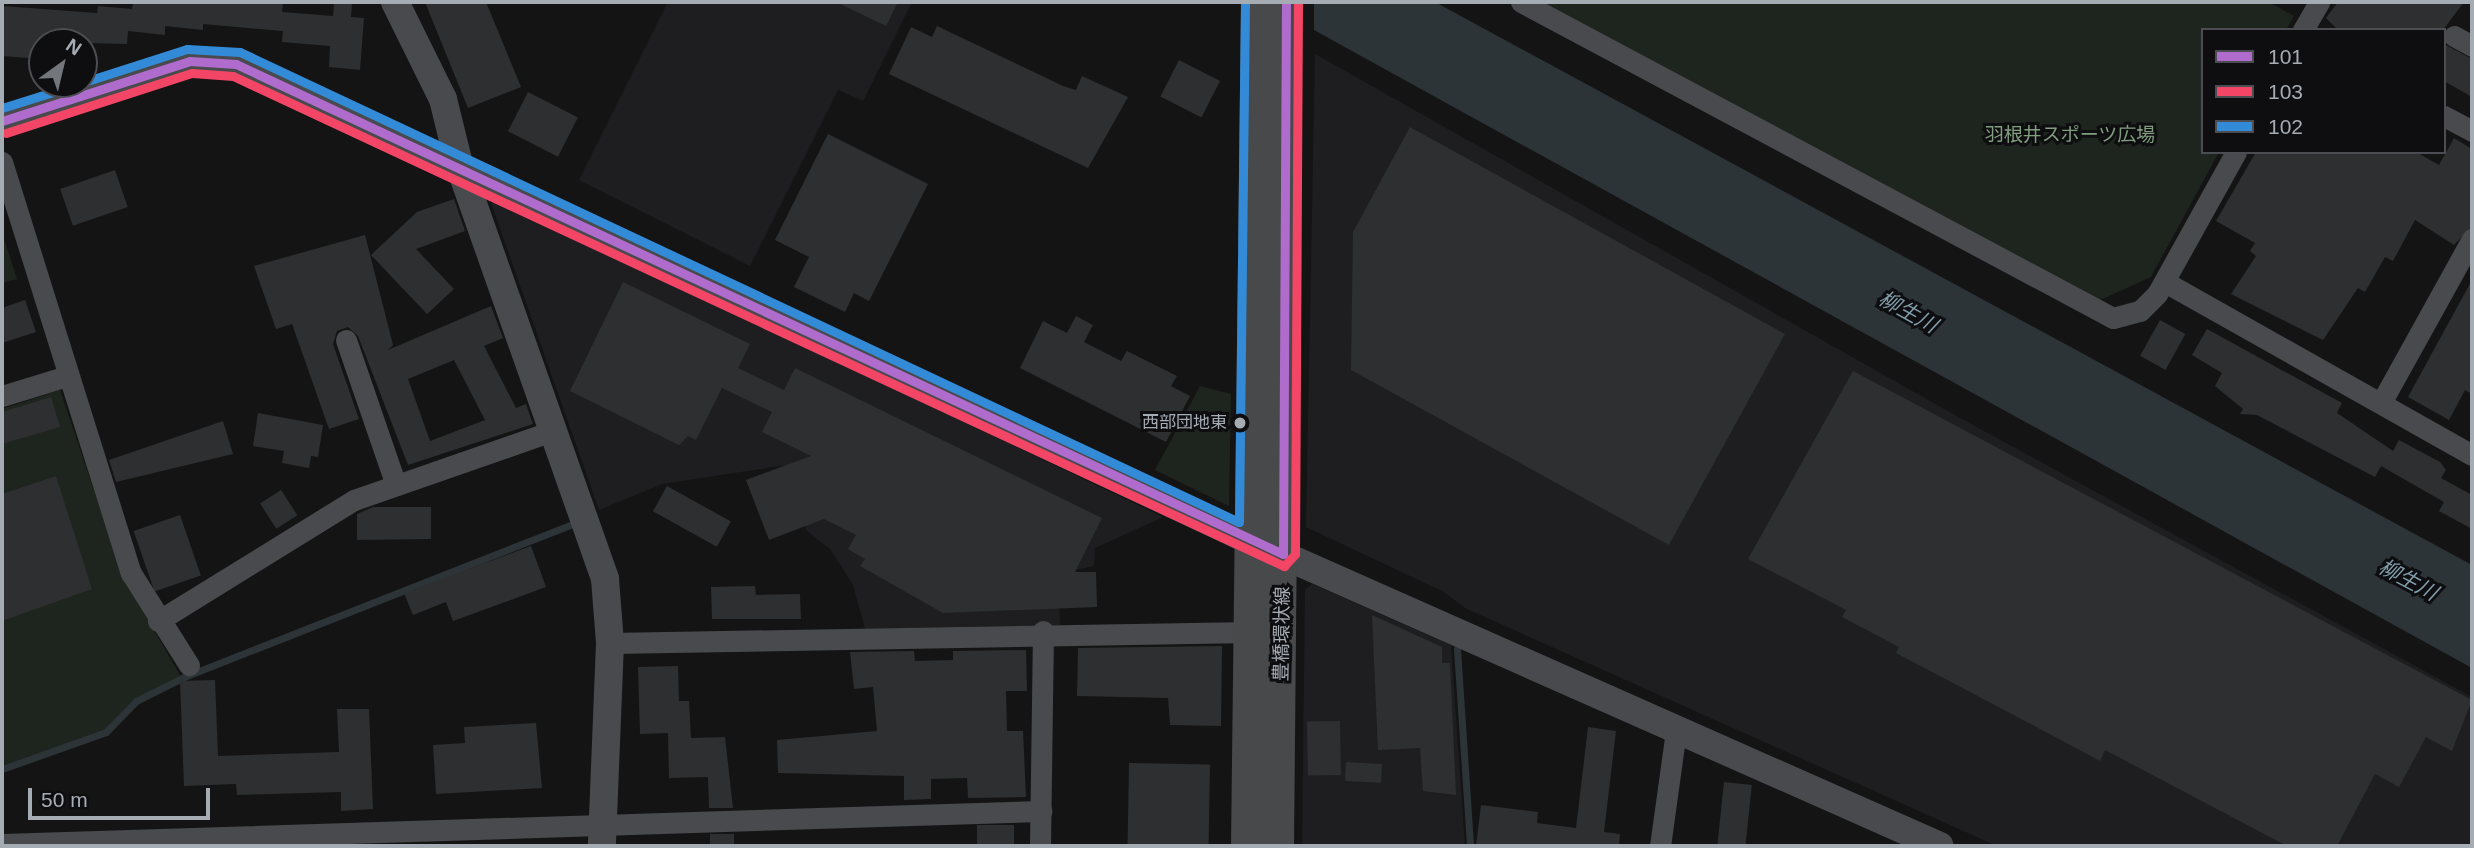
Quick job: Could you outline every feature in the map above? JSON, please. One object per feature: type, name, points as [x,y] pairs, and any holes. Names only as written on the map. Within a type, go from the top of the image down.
[{"type":"main road","name":"豊橋環状線","points":[[1258,2],[1268,388],[1283,554],[1278,846]]},
{"type":"main road","name":"豊橋環状線","points":[[1247,846],[1251,541],[1268,388],[1286,2]]},
{"type":"street","points":[[395,2],[432,69],[459,164],[555,430],[604,579],[610,643],[603,835]]},
{"type":"street","points":[[1521,2],[2099,315],[2140,311],[2165,282],[2235,154]]},
{"type":"street","points":[[2304,28],[2319,2]]},
{"type":"street","points":[[2,121],[190,61],[236,64],[459,164],[1251,541],[1940,846]]},
{"type":"street","points":[[2446,117],[2472,131]]},
{"type":"street","points":[[2,162],[131,573],[158,621],[189,665]]},
{"type":"street","points":[[2381,403],[2472,239]]},
{"type":"street","points":[[2165,282],[2472,455]]},
{"type":"street","points":[[346,340],[396,485]]},
{"type":"street","points":[[2,396],[67,376]]},
{"type":"street","points":[[158,621],[354,500],[555,430]]},
{"type":"street","points":[[610,643],[1043,631],[1250,632]]},
{"type":"street","points":[[1040,846],[1043,631]]},
{"type":"street","points":[[1660,846],[1676,730]]},
{"type":"street","points":[[2,844],[603,835],[1041,811]]},
{"type":"shaded area","points":[[668,2],[912,2],[863,101],[838,90],[750,266],[579,180]]},
{"type":"shaded area","points":[[1315,54],[1962,419],[2472,697],[2472,846],[1997,846],[1465,608],[1444,592],[1306,527]]},
{"type":"shaded area","points":[[502,201],[1163,517],[1095,548],[1094,566],[1059,573],[1060,625],[865,629],[853,585],[830,549],[806,530],[800,463],[662,484],[599,510],[491,203]]},
{"type":"shaded area","points":[[1312,584],[1451,645],[1465,846],[1302,846],[1305,590]]},
{"type":"green space","name":"羽根井スポーツ広場","points":[[1541,2],[2269,2],[2294,16],[2287,28],[2201,28],[2201,154],[2218,154],[2151,277],[2098,301]]},
{"type":"green space","points":[[2,232],[17,279],[2,283]]},
{"type":"green space","points":[[1200,386],[1231,394],[1229,506],[1155,470]]},
{"type":"green space","points":[[60,390],[123,576],[181,677],[134,699],[106,729],[2,766],[2,409]]},
{"type":"water","name":"柳生川","points":[[1263,2],[1435,2],[2472,565],[2472,668]]},
{"type":"pier","points":[[1260,2],[1314,2],[1314,33],[1262,5]]},
{"type":"building","points":[[133,2],[283,2],[282,12],[333,16],[334,2],[352,4],[351,17],[364,18],[360,70],[329,67],[330,46],[282,42],[283,31],[203,24],[203,30],[165,26],[165,35],[128,31],[127,44],[98,43],[98,28],[28,28],[28,58],[2,56],[2,6],[97,13],[98,6],[132,9]]},
{"type":"building","points":[[425,2],[486,2],[521,87],[468,108]]},
{"type":"building","points":[[836,2],[898,2],[886,26]]},
{"type":"building","points":[[2338,2],[2464,2],[2444,28],[2336,28],[2326,18]]},
{"type":"building","points":[[937,26],[1063,86],[1076,90],[1082,76],[1128,97],[1088,168],[889,74],[911,27],[932,37]]},
{"type":"building","points":[[2446,45],[2472,59],[2472,97],[2446,82]]},
{"type":"building","points":[[1179,60],[1220,81],[1201,117],[1160,97]]},
{"type":"building","points":[[528,92],[578,117],[558,157],[508,131]]},
{"type":"building","points":[[1410,127],[1785,334],[1669,545],[1351,370],[1353,232]]},
{"type":"building","points":[[828,134],[928,184],[869,301],[854,293],[845,312],[794,287],[809,257],[775,240]]},
{"type":"building","points":[[2454,138],[2472,149],[2472,226],[2454,245],[2415,220],[2393,261],[2385,257],[2365,292],[2358,288],[2323,340],[2231,294],[2256,256],[2250,251],[2255,243],[2216,221],[2255,154],[2420,154],[2439,165]]},
{"type":"building","points":[[115,170],[128,207],[73,226],[60,189]]},
{"type":"building","points":[[454,199],[465,231],[416,249],[454,289],[427,314],[371,255],[417,212]]},
{"type":"building","points":[[365,235],[393,345],[388,350],[491,306],[503,338],[484,346],[516,408],[526,404],[533,424],[408,465],[358,336],[348,327],[337,331],[333,344],[359,419],[329,429],[292,324],[276,329],[254,266]],"holes":[[[454,360],[485,420],[430,441],[408,379]]]},
{"type":"building","points":[[2472,280],[2472,394],[2465,390],[2449,420],[2408,397]]},
{"type":"building","points":[[623,282],[750,344],[738,368],[784,390],[795,368],[1102,518],[1075,572],[1096,572],[1097,607],[943,613],[860,566],[865,559],[848,549],[856,535],[824,519],[769,540],[746,480],[811,456],[762,432],[772,412],[722,388],[696,440],[688,436],[679,445],[570,391]]},
{"type":"building","points":[[25,300],[36,332],[2,343],[2,308]]},
{"type":"building","points":[[1076,316],[1093,325],[1084,342],[1121,361],[1127,351],[1177,376],[1171,386],[1190,396],[1166,442],[1020,368],[1043,321],[1067,333]]},
{"type":"building","points":[[2160,320],[2185,334],[2165,370],[2140,356]]},
{"type":"building","points":[[2207,329],[2342,403],[2337,413],[2393,451],[2399,440],[2440,462],[2446,470],[2441,478],[2472,495],[2472,529],[2439,511],[2444,502],[2381,466],[2375,477],[2257,415],[2240,414],[2243,409],[2215,386],[2222,373],[2192,355]]},
{"type":"building","points":[[1853,371],[2472,700],[2452,751],[2426,737],[2399,787],[2375,774],[2337,846],[2287,846],[2105,750],[2100,761],[1896,653],[1899,647],[1842,617],[1846,610],[1748,559]]},
{"type":"building","points":[[51,397],[60,427],[2,444],[2,412]]},
{"type":"building","points":[[258,413],[323,425],[318,457],[311,456],[309,468],[282,463],[284,451],[253,446]]},
{"type":"building","points":[[223,421],[233,454],[116,482],[109,460]]},
{"type":"building","points":[[56,476],[92,589],[2,621],[2,494]]},
{"type":"building","points":[[667,486],[731,521],[717,547],[653,511]]},
{"type":"building","points":[[281,490],[297,515],[276,529],[260,504]]},
{"type":"building","points":[[373,507],[431,507],[431,539],[357,540],[357,514]]},
{"type":"building","points":[[180,515],[201,576],[155,591],[134,531]]},
{"type":"building","points":[[531,546],[546,587],[453,621],[446,602],[413,615],[404,593]]},
{"type":"building","points":[[755,586],[756,595],[800,594],[801,619],[712,619],[711,587]]},
{"type":"building","points":[[1372,615],[1442,647],[1442,663],[1450,663],[1456,795],[1423,791],[1420,748],[1378,750]]},
{"type":"building","points":[[1222,646],[1221,726],[1170,725],[1168,698],[1077,696],[1078,648]]},
{"type":"building","points":[[1026,650],[1027,691],[1006,691],[1007,731],[1023,731],[1026,797],[968,798],[967,778],[931,779],[931,799],[904,800],[904,776],[778,773],[777,740],[877,731],[873,687],[854,689],[850,652],[914,651],[915,661],[953,660],[953,651]]},
{"type":"building","points":[[678,666],[679,701],[689,701],[691,738],[725,737],[733,808],[709,808],[708,777],[669,778],[668,733],[640,734],[638,667]]},
{"type":"building","points":[[215,680],[218,756],[339,752],[337,709],[369,709],[373,809],[341,811],[341,792],[237,795],[236,784],[184,786],[180,681]]},
{"type":"building","points":[[1340,721],[1341,775],[1308,776],[1307,722]]},
{"type":"building","points":[[536,723],[542,788],[436,794],[433,745],[465,743],[464,727]]},
{"type":"building","points":[[1588,727],[1616,731],[1604,832],[1620,834],[1619,846],[1476,846],[1481,805],[1538,812],[1537,823],[1576,828]]},
{"type":"building","points":[[1346,762],[1382,764],[1381,783],[1345,781]]},
{"type":"building","points":[[1129,763],[1210,764],[1209,846],[1128,846]]},
{"type":"building","points":[[1724,782],[1752,785],[1745,846],[1717,846]]},
{"type":"building","points":[[977,825],[1014,825],[1014,846],[977,846]]},
{"type":"building","points":[[710,834],[734,834],[734,846],[710,846]]},
{"type":"waterway","points":[[2,769],[106,732],[136,701],[184,677],[570,525]]},
{"type":"waterway","points":[[1457,649],[1470,846]]},
{"type":"transit line","name":"102","points":[[98,78],[187,49],[240,52],[1239,522],[1245,2]]},
{"type":"transit line","name":"101","points":[[2,121],[190,61],[236,64],[1283,554],[1286,2]]},
{"type":"transit line","name":"103","points":[[6,133],[192,73],[233,76],[1284,566],[1295,554],[1298,2]]},
{"type":"transit line","name":"102","points":[[2,108],[34,98]]},
{"type":"place","name":"西部団地東","points":[[1240,423]]}]
